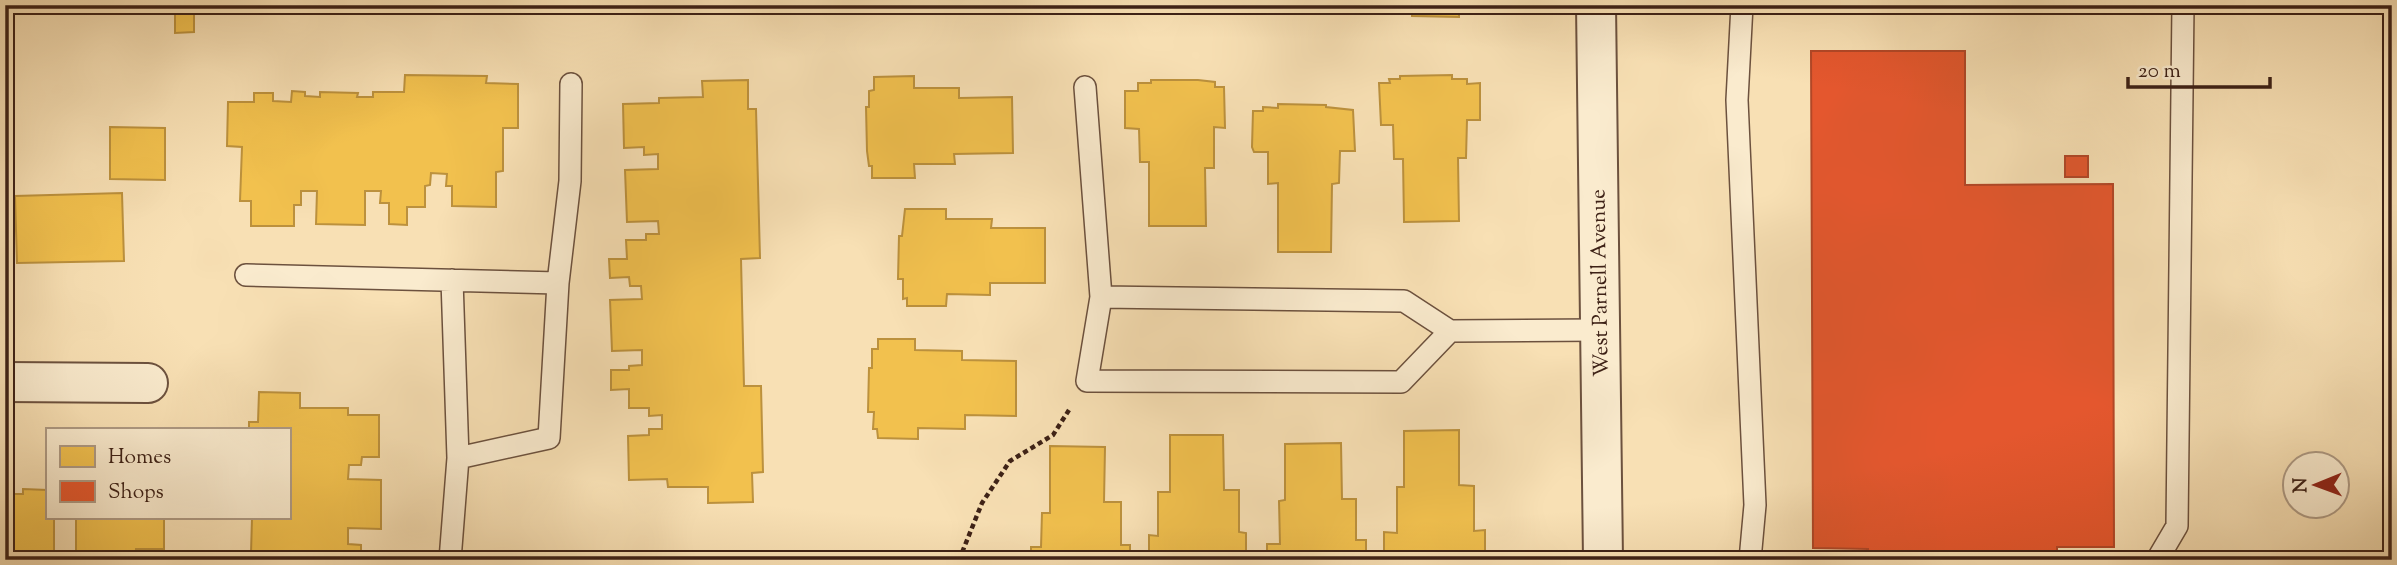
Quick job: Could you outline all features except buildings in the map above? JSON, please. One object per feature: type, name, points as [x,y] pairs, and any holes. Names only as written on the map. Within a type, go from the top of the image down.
[{"type":"street","name":"West Parnell Avenue","points":[[1596,5],[1603,560]]},
{"type":"street","points":[[5,382],[148,383]]},
{"type":"lane","points":[[1742,5],[1737,100],[1755,505],[1750,560]]},
{"type":"lane","points":[[2157,560],[2177,526],[2183,5]]},
{"type":"lane","points":[[458,458],[549,438],[558,283],[570,181],[571,84]]},
{"type":"lane","points":[[1084,87],[1101,297],[1087,381],[1401,382],[1450,331]]},
{"type":"lane","points":[[246,275],[558,283]]},
{"type":"lane","points":[[450,560],[458,458],[452,280]]},
{"type":"lane","points":[[1101,297],[1404,301],[1450,331],[1599,330]]},
{"type":"path","points":[[959,560],[982,503],[1010,461],[1053,435],[1087,381]]}]
